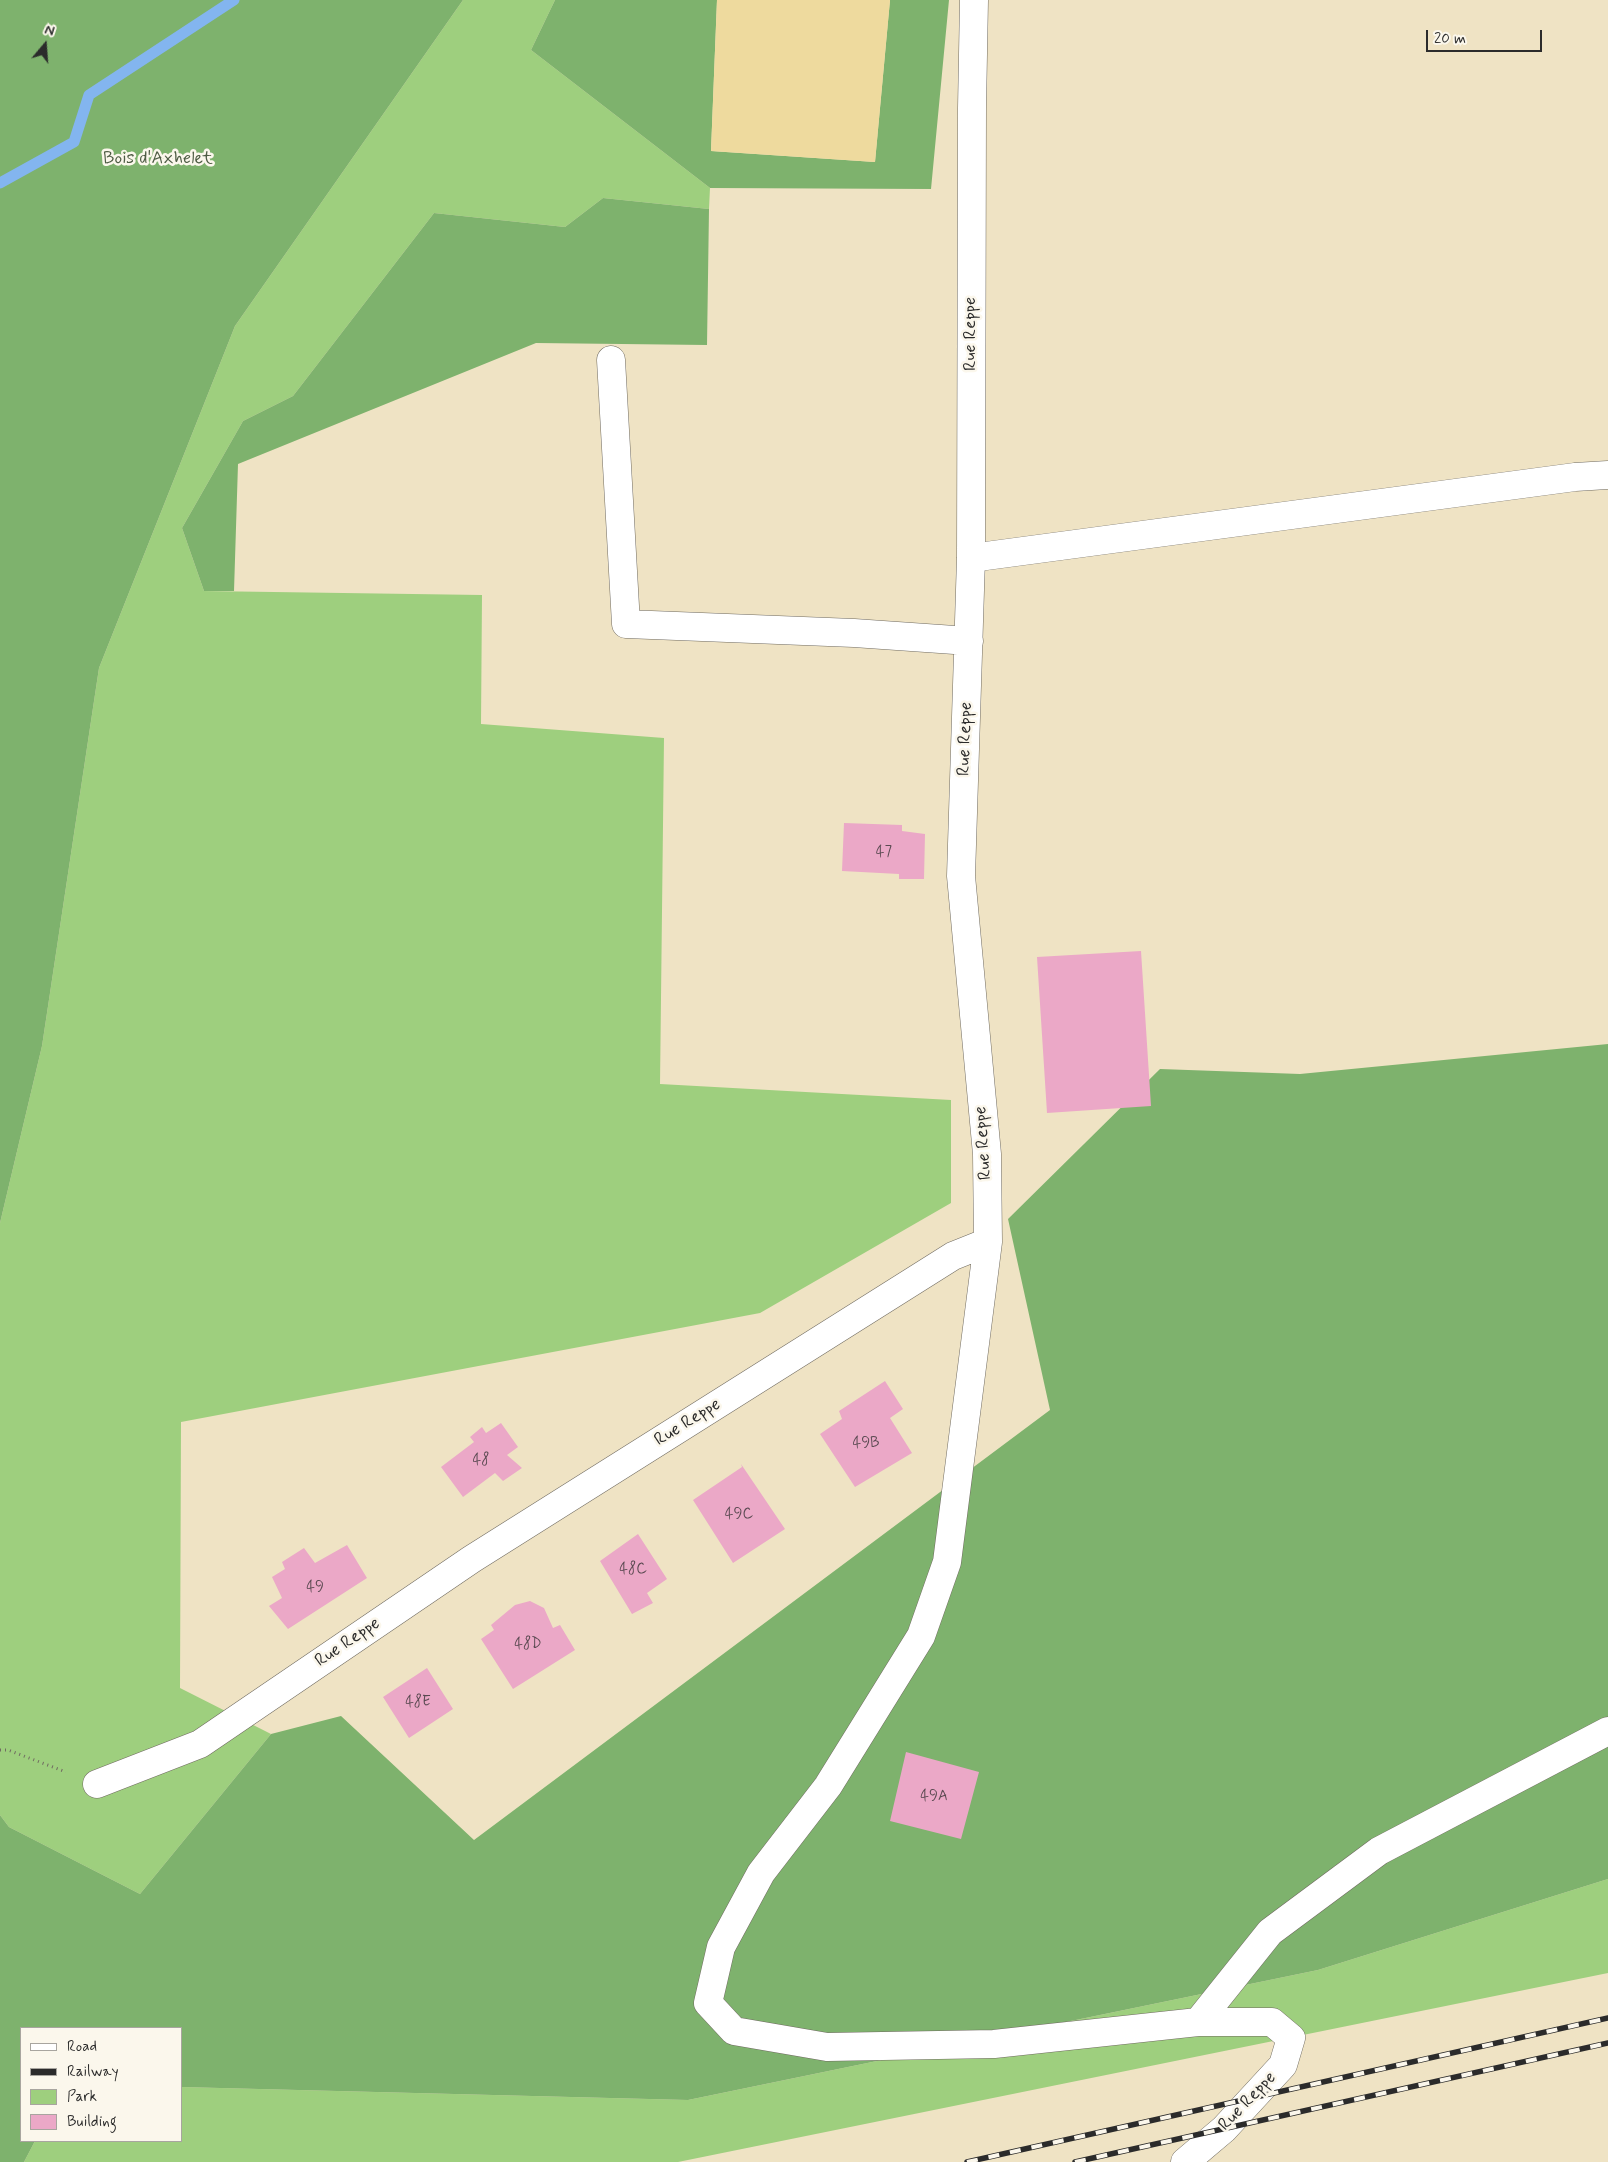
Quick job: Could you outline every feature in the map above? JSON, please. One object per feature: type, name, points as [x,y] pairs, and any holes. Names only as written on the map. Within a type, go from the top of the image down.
[{"type":"street","name":"Rue Reppe","points":[[97,1784],[200,1744],[472,1560],[952,1256],[988,1242],[987,1154],[962,876],[971,558],[974,0]]},
{"type":"street","points":[[611,360],[626,624],[854,633],[969,641]]},
{"type":"street","points":[[971,558],[1565,478],[1608,475]]},
{"type":"street","points":[[988,1242],[947,1562],[921,1636],[828,1786],[761,1873],[721,1946],[708,2003],[734,2031],[828,2048],[994,2044],[1198,2022],[1270,1932],[1379,1851],[1608,1731]]},
{"type":"street","name":"Rue Reppe","points":[[1185,2162],[1224,2129],[1283,2065],[1290,2038],[1272,2022],[1198,2022]]},
{"type":"path","points":[[0,1750],[8,1750],[97,1784]]},
{"type":"green space","name":"Bois d'Axhelet","points":[[0,0],[463,0],[235,326],[99,668],[42,1046],[0,1223]]},
{"type":"green space","points":[[463,0],[555,0],[531,50],[710,188],[709,209],[603,198],[565,227],[434,213],[293,396],[243,421],[182,528],[204,591],[482,595],[481,724],[664,738],[660,1084],[951,1100],[951,1203],[760,1313],[181,1422],[180,1688],[271,1734],[140,1894],[9,1827],[0,1815],[0,1223],[42,1046],[99,668],[235,326]]},
{"type":"green space","points":[[555,0],[717,0],[711,151],[875,162],[890,0],[949,0],[931,189],[710,188],[531,50]]},
{"type":"green space","points":[[603,198],[709,209],[707,345],[536,343],[238,464],[234,591],[204,591],[182,528],[243,421],[293,396],[434,213],[565,227]]},
{"type":"green space","points":[[1608,1044],[1608,1879],[1318,1970],[688,2100],[182,2087],[182,2027],[20,2027],[20,2142],[34,2142],[24,2162],[0,2162],[0,1815],[9,1827],[140,1894],[271,1734],[341,1716],[474,1840],[1050,1410],[1008,1219],[1160,1069],[1300,1074]]},
{"type":"green space","points":[[1608,1879],[1608,1973],[678,2162],[24,2162],[34,2142],[182,2142],[182,2087],[688,2100],[1318,1970]]},
{"type":"sand","points":[[717,0],[890,0],[875,162],[711,151]]},
{"type":"building","points":[[844,823],[902,825],[902,831],[925,834],[924,879],[899,879],[899,874],[842,871]]},
{"type":"building","points":[[1141,951],[1151,1106],[1047,1113],[1037,957]]},
{"type":"building","points":[[885,1381],[903,1409],[890,1418],[912,1453],[855,1487],[820,1434],[842,1419],[839,1411]]},
{"type":"building","points":[[501,1423],[518,1447],[507,1455],[522,1468],[503,1481],[495,1473],[463,1497],[441,1467],[474,1442],[470,1437],[482,1427],[486,1433]]},
{"type":"building","points":[[741,1464],[785,1529],[733,1563],[693,1500],[742,1467]]},
{"type":"building","points":[[638,1534],[667,1579],[647,1593],[653,1603],[632,1614],[600,1561]]},
{"type":"building","points":[[347,1545],[367,1578],[288,1629],[269,1606],[282,1598],[272,1577],[285,1569],[282,1562],[304,1548],[315,1563]]},
{"type":"building","points":[[530,1601],[544,1608],[553,1628],[560,1625],[575,1650],[513,1689],[481,1639],[494,1630],[491,1625],[515,1605]]},
{"type":"building","points":[[427,1668],[453,1709],[409,1738],[383,1697]]},
{"type":"building","points":[[906,1752],[979,1772],[961,1839],[890,1821]]},
{"type":"waterway","points":[[0,183],[74,142],[89,95],[234,0]]},
{"type":"railway","points":[[967,2162],[1608,2018]]},
{"type":"railway","points":[[1075,2162],[1608,2043]]}]
